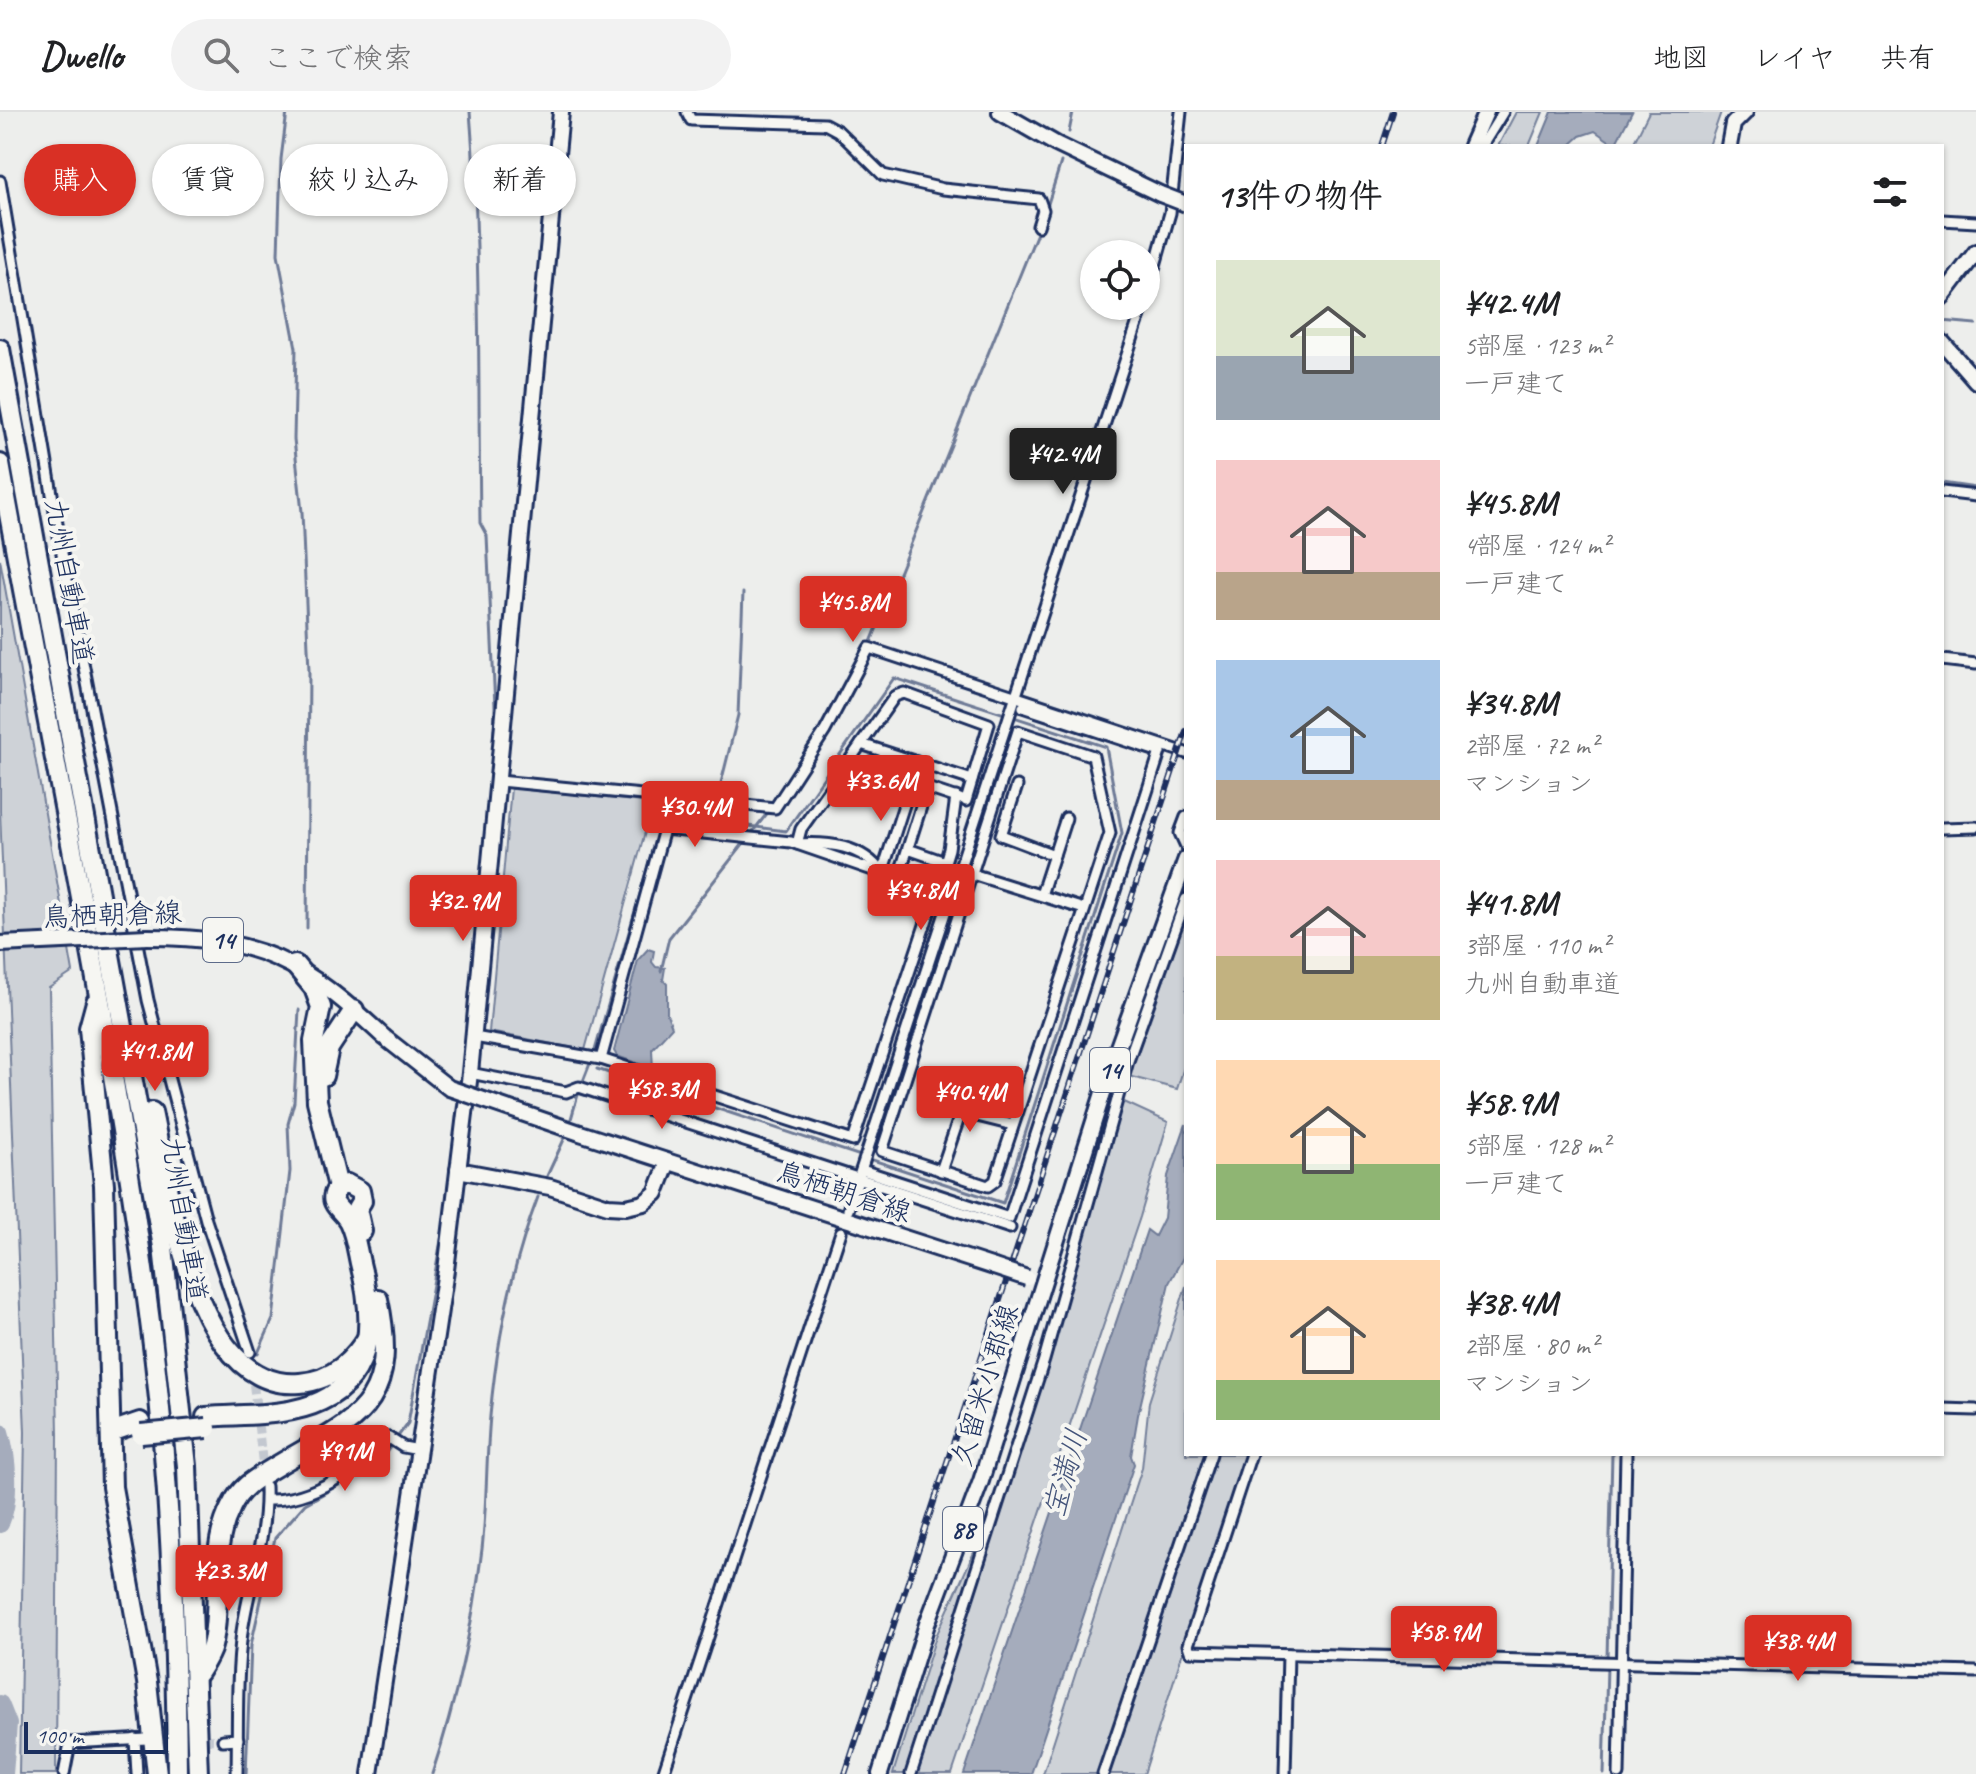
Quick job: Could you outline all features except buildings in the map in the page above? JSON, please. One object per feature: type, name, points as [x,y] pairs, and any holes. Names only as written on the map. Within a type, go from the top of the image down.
[{"type":"highway","name":"九州自動車道","points":[[0,349],[163,1247],[187,1466],[197,1675],[198,1774]]},
{"type":"highway","name":"九州自動車道","points":[[0,464],[141,1250],[156,1365],[173,1588],[177,1774]]},
{"type":"highway","points":[[91,856],[128,1003],[183,1253],[208,1320],[240,1361],[257,1372],[294,1383],[316,1381],[337,1371],[356,1357],[371,1332]]},
{"type":"highway","points":[[295,965],[314,988],[321,1007],[314,1060],[317,1101],[343,1185]]},
{"type":"highway","points":[[97,997],[89,1028],[104,1185],[112,1487],[147,1682],[157,1774]]},
{"type":"highway","points":[[350,1211],[336,1208],[333,1199],[343,1185],[325,1100],[323,1070],[329,1048],[354,1010]]},
{"type":"highway","points":[[314,1060],[318,1044],[354,1010]]},
{"type":"highway","points":[[207,1423],[321,1402],[341,1388],[359,1368],[371,1332],[369,1298],[350,1224],[350,1211]]},
{"type":"highway","points":[[197,1675],[212,1647],[217,1549],[231,1507],[253,1479],[335,1434],[368,1403],[384,1363],[384,1327],[378,1299],[350,1211]]},
{"type":"highway","points":[[111,1432],[207,1423],[293,1421],[326,1411],[351,1395],[372,1363],[378,1330],[378,1299]]},
{"type":"main road","points":[[370,1774],[419,1450],[470,1073],[561,112]]},
{"type":"main road","points":[[1000,112],[1056,144],[1184,203]]},
{"type":"main road","points":[[1472,144],[1486,112]]},
{"type":"main road","points":[[1727,144],[1733,124],[1745,112]]},
{"type":"main road","points":[[1944,294],[1976,252]]},
{"type":"main road","points":[[1944,344],[1976,381]]},
{"type":"main road","name":"14","points":[[1042,1283],[1113,1061],[1184,865]]},
{"type":"main road","name":"鳥栖朝倉線","points":[[0,944],[147,937],[229,941],[295,965],[335,991],[384,1037],[449,1088],[1042,1283]]},
{"type":"main road","points":[[458,1170],[550,1187],[608,1206],[626,1207],[644,1203],[656,1193],[668,1162]]},
{"type":"main road","name":"久留米小郡線","points":[[880,1774],[927,1624],[981,1481],[1042,1283]]},
{"type":"street","points":[[687,112],[691,120],[814,117],[838,131],[883,175],[943,189],[1039,199],[1043,210],[1038,226]]},
{"type":"street","points":[[1160,248],[1170,213],[1181,112]]},
{"type":"street","points":[[1483,144],[1503,112]]},
{"type":"street","points":[[0,181],[61,548],[148,1000],[206,1220],[250,1352]]},
{"type":"street","points":[[1944,220],[1976,222]]},
{"type":"street","points":[[848,1210],[1138,320]]},
{"type":"street","points":[[1944,492],[1976,496]]},
{"type":"street","points":[[470,1073],[566,1092],[579,1087],[1009,1218],[1160,752],[1015,697],[869,648],[825,731],[775,808],[499,781]]},
{"type":"street","points":[[1944,660],[1976,664]]},
{"type":"street","points":[[474,1037],[601,1059],[853,1141],[936,892],[961,799],[972,780],[989,729],[986,721],[904,693],[895,696],[801,829],[797,844]]},
{"type":"street","points":[[1023,707],[1184,752]]},
{"type":"street","points":[[1018,731],[1093,756],[1110,833],[992,1185],[882,1151],[994,810],[1018,731]]},
{"type":"street","points":[[861,744],[972,780]]},
{"type":"street","points":[[849,762],[994,810]]},
{"type":"street","points":[[882,873],[911,783]]},
{"type":"street","points":[[1017,786],[1001,835],[1054,855]]},
{"type":"street","points":[[898,879],[927,788]]},
{"type":"street","points":[[1041,895],[1066,818]]},
{"type":"street","points":[[1184,822],[1180,833],[1184,842]]},
{"type":"street","points":[[1944,828],[1976,827]]},
{"type":"street","points":[[601,1059],[664,829],[797,844],[936,892]]},
{"type":"street","points":[[908,849],[945,862]]},
{"type":"street","points":[[972,874],[1084,909]]},
{"type":"street","points":[[911,1774],[1044,1360],[1128,1061],[1184,905]]},
{"type":"street","points":[[941,1171],[961,1112],[1013,1125]]},
{"type":"street","points":[[860,1174],[1010,1228]]},
{"type":"street","points":[[663,1774],[841,1232]]},
{"type":"street","points":[[1944,1409],[1976,1410]]},
{"type":"street","points":[[266,1500],[295,1496],[339,1477],[359,1466],[389,1438],[403,1447],[419,1450]]},
{"type":"street","points":[[1103,1774],[1210,1456]]},
{"type":"street","points":[[1250,1456],[1188,1649],[1976,1672]]},
{"type":"street","points":[[1619,1774],[1618,1662],[1626,1456]]},
{"type":"street","points":[[237,1774],[237,1672],[242,1628],[263,1542],[265,1486]]},
{"type":"street","points":[[1285,1774],[1288,1654]]},
{"type":"street","points":[[135,1739],[137,1774]]},
{"type":"street","points":[[64,1774],[70,1743],[147,1739]]},
{"type":"street","points":[[223,1740],[238,1739]]},
{"type":"shaded area","points":[[1516,112],[1543,112],[1530,144],[1499,144]]},
{"type":"shaded area","points":[[1649,112],[1721,112],[1710,144],[1633,144]]},
{"type":"shaded area","points":[[0,559],[73,972],[49,988],[58,1434],[56,1774],[19,1774],[25,1432],[0,811]]},
{"type":"shaded area","points":[[511,788],[653,803],[585,1050],[489,1032]]},
{"type":"shaded area","points":[[1184,889],[1184,1067],[1177,1089],[1128,1076],[1155,963]]},
{"type":"shaded area","points":[[1122,1101],[1168,1122],[1140,1217],[952,1774],[893,1774],[936,1636],[1024,1442]]},
{"type":"shaded area","points":[[1184,1292],[1184,1456],[1245,1456],[1144,1774],[1043,1774],[1142,1468],[1149,1402]]},
{"type":"water","points":[[1552,112],[1632,112],[1616,144],[1595,131],[1580,136],[1571,144],[1539,144]]},
{"type":"water","points":[[648,949],[654,951],[652,962],[656,967],[665,968],[663,980],[667,984],[667,1014],[672,1027],[652,1049],[653,1069],[617,1056],[614,1051],[638,960]]},
{"type":"water","points":[[1184,1130],[1184,1256],[1169,1283],[1138,1415],[1131,1456],[1134,1464],[1031,1774],[964,1774],[1147,1230],[1155,1236],[1164,1218],[1168,1176]]},
{"type":"waterway","points":[[287,112],[281,159],[278,254],[296,348],[294,439],[302,512],[309,671],[307,928]]},
{"type":"waterway","points":[[461,1087],[495,707],[487,536],[480,523],[477,266],[470,112]]},
{"type":"waterway","points":[[1069,132],[1073,112]]},
{"type":"waterway","points":[[1046,210],[1061,162]]},
{"type":"waterway","points":[[869,647],[1039,228]]},
{"type":"waterway","points":[[1944,321],[1976,324]]},
{"type":"waterway","points":[[1944,483],[1976,488]]},
{"type":"waterway","points":[[594,1054],[660,824],[659,791],[716,792],[720,787],[738,715],[743,593]]},
{"type":"waterway","points":[[597,1069],[1003,1203],[1122,833],[1106,747],[894,678],[786,831],[672,816]]},
{"type":"waterway","points":[[661,971],[669,938],[769,811]]},
{"type":"waterway","points":[[258,1353],[273,1319],[290,1171],[288,1124],[294,1102],[299,1010]]},
{"type":"waterway","points":[[582,1084],[591,1061]]},
{"type":"waterway","points":[[569,1126],[579,1091]]},
{"type":"waterway","points":[[547,1176],[567,1133]]},
{"type":"waterway","points":[[432,1774],[456,1691],[478,1577],[484,1532],[490,1416],[501,1332],[520,1250],[538,1197]]},
{"type":"waterway","points":[[246,1774],[251,1645],[275,1538],[305,1504],[378,1463],[408,1423],[445,1218]]},
{"type":"waterway","points":[[0,1432],[7,1478],[6,1503],[0,1524]]},
{"type":"waterway","points":[[1607,1658],[1612,1456]]},
{"type":"waterway","points":[[1604,1774],[1607,1666]]},
{"type":"waterway","points":[[0,1704],[8,1724],[4,1774]]},
{"type":"tunnel","points":[[252,1371],[264,1476]]},
{"type":"tunnel","points":[[150,1739],[223,1740]]},
{"type":"railway","points":[[1383,144],[1393,112]]},
{"type":"railway","points":[[845,1774],[1184,737]]},
{"type":"water label","name":"宝満川","points":[[1065,1473]]}]
